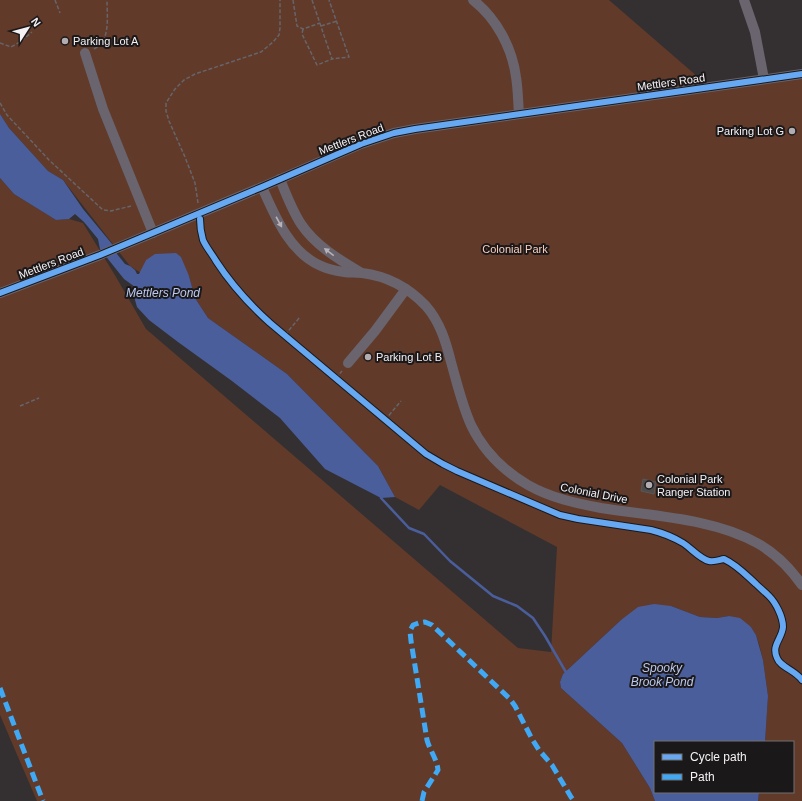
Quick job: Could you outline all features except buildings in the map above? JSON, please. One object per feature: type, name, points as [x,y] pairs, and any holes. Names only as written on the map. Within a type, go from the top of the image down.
[{"type":"street","points":[[472,0],[485,11],[501,33],[508,46],[516,76],[519,114]]},
{"type":"street","points":[[744,0],[755,32],[764,79]]},
{"type":"street","points":[[85,53],[103,109],[140,204],[153,233]]},
{"type":"street","name":"Mettlers Road","points":[[0,292],[118,248],[361,144],[394,133],[802,74]]},
{"type":"street","name":"Colonial Drive","points":[[280,179],[296,215],[310,236],[330,253],[362,273]]},
{"type":"street","name":"Colonial Drive","points":[[262,187],[280,224],[298,249],[308,258],[330,270],[362,273],[388,280],[416,296],[426,307],[435,319],[442,333],[466,413],[475,433],[494,458],[514,476],[527,485],[546,494],[572,503],[699,523],[732,532],[758,543],[781,560],[802,585]]},
{"type":"street","points":[[348,363],[375,331],[406,289]]},
{"type":"path","points":[[55,0],[60,13]]},
{"type":"path","points":[[85,53],[99,46],[106,35],[108,22],[107,0]]},
{"type":"path","points":[[198,208],[197,189],[185,157],[168,121],[166,103],[175,89],[184,80],[195,74],[261,52],[273,42],[279,35],[280,0]]},
{"type":"path","points":[[293,0],[297,26],[303,29],[337,21]]},
{"type":"path","points":[[312,0],[332,59]]},
{"type":"path","points":[[303,29],[302,34],[317,65],[332,59],[349,57],[329,0]]},
{"type":"path","points":[[0,43],[11,48],[32,32]]},
{"type":"path","points":[[0,103],[7,115],[49,160],[103,210],[111,211],[140,204]]},
{"type":"path","points":[[200,219],[203,240],[220,266],[255,309],[426,454],[443,464],[484,483],[560,515],[662,533],[683,543],[708,561],[724,560],[729,561],[738,567],[770,596],[777,608],[782,619],[783,627],[774,649],[777,659],[780,664],[795,672],[802,680]]},
{"type":"path","points":[[285,335],[300,317]]},
{"type":"path","points":[[20,406],[39,398]]},
{"type":"path","points":[[385,420],[401,400]]},
{"type":"green space","name":"Colonial Park","points":[[0,0],[609,0],[713,90],[802,76],[802,801],[758,801],[759,793],[794,793],[794,741],[765,741],[768,696],[763,660],[756,635],[751,627],[729,616],[717,618],[700,617],[671,606],[621,620],[563,674],[560,682],[561,688],[622,743],[650,788],[655,801],[37,801],[0,715],[0,178],[14,194],[56,220],[69,219],[83,223],[146,329],[518,648],[551,652],[557,547],[440,485],[419,510],[395,497],[378,466],[287,374],[208,318],[195,298],[189,276],[146,260],[141,273],[130,266],[63,180],[48,171],[9,128],[0,114]]},
{"type":"water","name":"Mettlers Pond","points":[[0,114],[9,128],[48,171],[63,180],[83,209],[112,244],[117,254],[125,264],[135,270],[137,274],[139,274],[146,260],[155,254],[176,253],[181,257],[189,276],[195,298],[208,318],[287,374],[378,466],[395,497],[381,498],[325,469],[280,418],[149,320],[137,307],[133,293],[135,287],[124,279],[100,249],[98,239],[84,222],[75,214],[69,219],[56,220],[14,194],[0,178]]},
{"type":"water","name":"Spooky Brook Pond","points":[[654,604],[671,606],[700,617],[717,618],[729,616],[740,618],[751,627],[756,635],[763,660],[768,696],[765,741],[654,741],[654,793],[759,793],[758,801],[655,801],[650,788],[622,743],[561,688],[560,682],[563,674],[621,620],[638,607]]},
{"type":"waterway","points":[[381,498],[409,528],[424,534],[450,561],[493,596],[517,606],[533,618],[567,674]]},
{"type":"marked path","points":[[422,801],[424,792],[438,770],[427,740],[410,631],[413,625],[425,622],[432,625],[510,699],[532,739],[552,765],[574,801]]},
{"type":"marked path","points":[[0,688],[43,801]]},
{"type":"cycle path","points":[[0,293],[100,255],[361,144],[394,133],[802,74]]},
{"type":"cycle path","points":[[200,219],[203,240],[222,270],[248,302],[270,323],[426,454],[457,471],[560,515],[655,531],[668,535],[679,541],[706,560],[713,561],[724,559],[737,567],[769,596],[777,606],[782,619],[783,627],[775,653],[781,664],[802,680]]},
{"type":"place","name":"Parking Lot A","points":[[65,41]]},
{"type":"place","name":"Parking Lot G","points":[[792,131]]},
{"type":"place","name":"Parking Lot B","points":[[368,357]]},
{"type":"place","name":"Colonial Park Ranger Station","points":[[649,485]]}]
